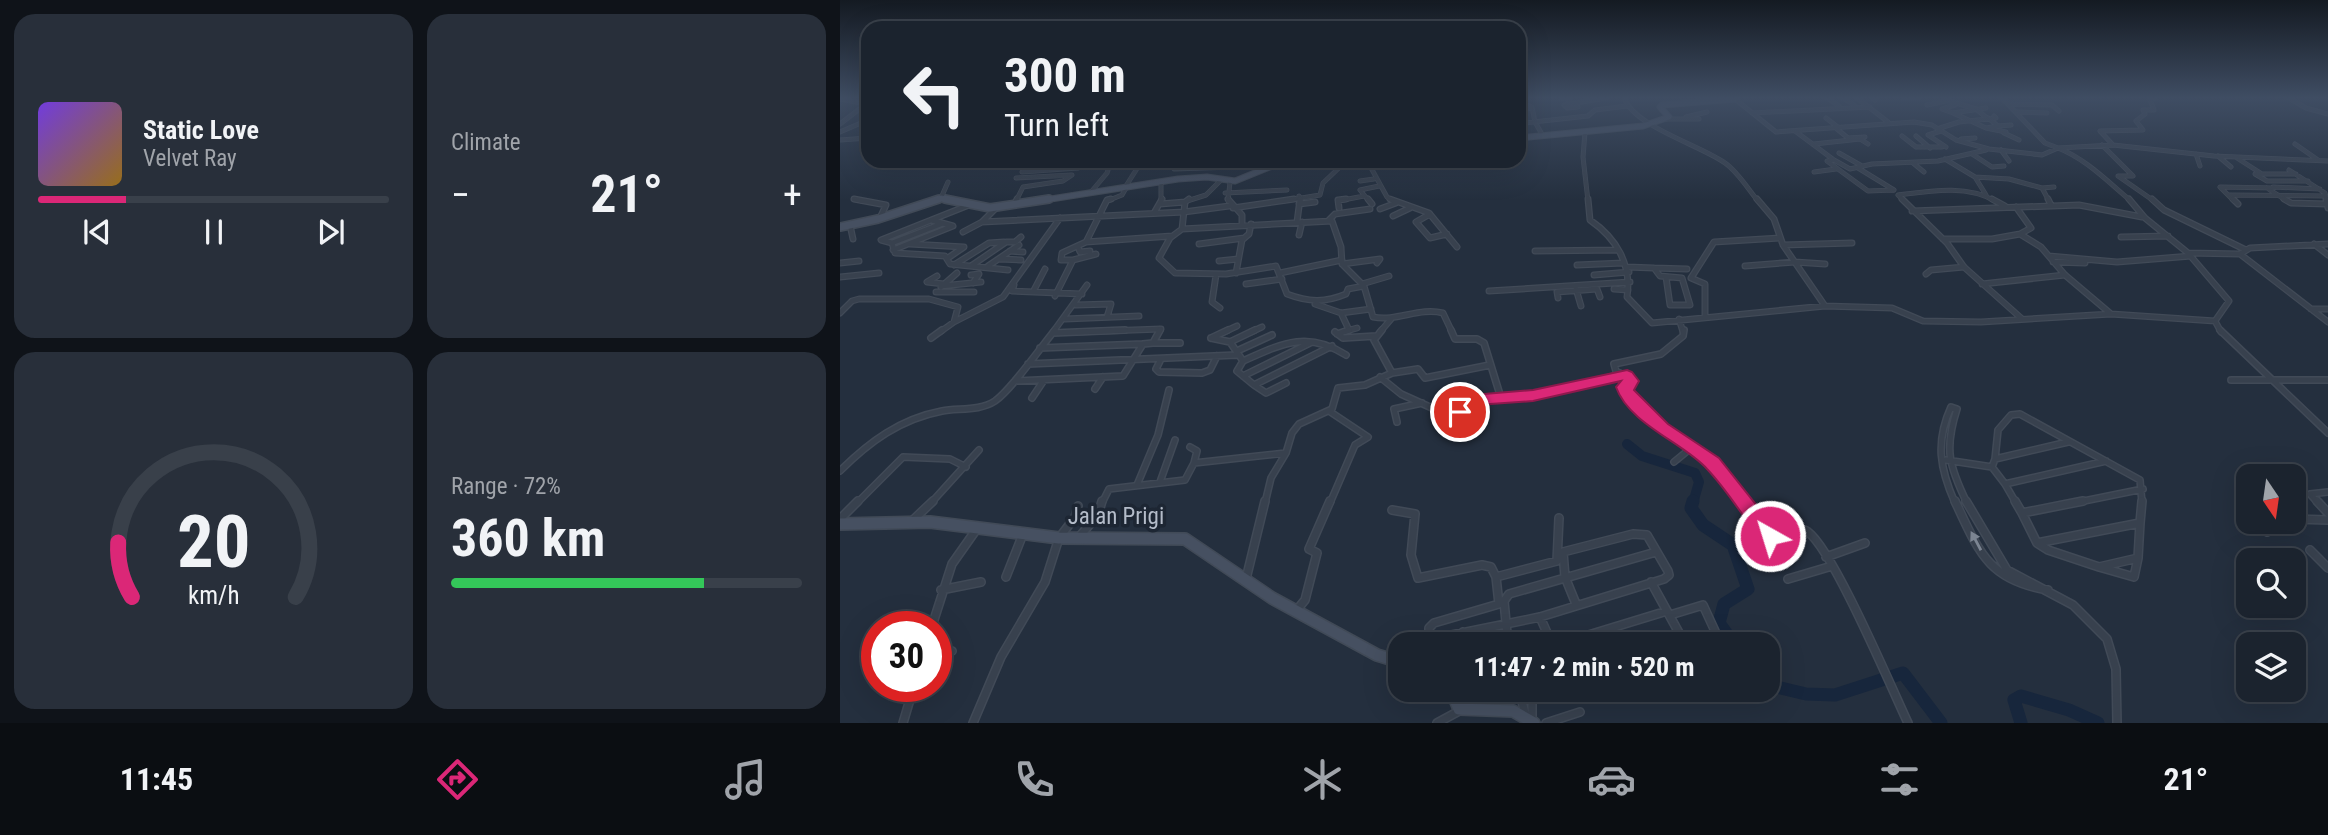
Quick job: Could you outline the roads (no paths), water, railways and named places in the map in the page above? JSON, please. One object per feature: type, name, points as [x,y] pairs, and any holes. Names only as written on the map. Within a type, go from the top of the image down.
[{"type":"street","points":[[1541,132],[1544,136]]},
{"type":"street","points":[[1526,137],[1585,132],[1583,157],[1590,220],[1610,234],[1627,267],[1630,282],[1627,297],[1649,322],[1825,306],[1892,308],[1923,321],[1973,323],[2111,314],[2215,321]]},
{"type":"street","points":[[1667,132],[1727,164],[1772,216],[1783,245],[1825,306]]},
{"type":"street","points":[[1796,132],[1848,169]]},
{"type":"street","points":[[1841,132],[1850,139],[1866,137]]},
{"type":"street","points":[[1902,136],[1916,147],[1944,147],[1928,136],[1934,132]]},
{"type":"street","points":[[1942,132],[1989,149],[2044,155],[2058,148],[2113,145],[2218,156],[2280,156],[2328,161]]},
{"type":"street","points":[[2004,132],[2019,140]]},
{"type":"street","points":[[2033,132],[2039,140],[2081,157],[2092,172],[2131,200],[2145,218],[2189,255],[2228,299],[2215,321]]},
{"type":"street","points":[[2101,132],[2113,145]]},
{"type":"street","points":[[1916,136],[1930,148]]},
{"type":"street","points":[[840,140],[861,138]]},
{"type":"street","points":[[1956,139],[1975,138]]},
{"type":"street","points":[[1812,144],[1860,139],[1868,145]]},
{"type":"street","points":[[2295,144],[2319,161]]},
{"type":"street","points":[[2102,145],[2133,176],[2118,176],[2124,181],[2146,193],[2164,210],[2246,250]]},
{"type":"street","points":[[1841,172],[1860,167],[1945,159],[1989,149]]},
{"type":"street","points":[[2001,150],[2009,162]]},
{"type":"street","points":[[1839,153],[1894,190],[1964,267],[2021,318]]},
{"type":"street","points":[[1971,153],[2009,179]]},
{"type":"street","points":[[2196,154],[2200,166]]},
{"type":"street","points":[[2218,156],[2231,167]]},
{"type":"street","points":[[2238,158],[2262,174]]},
{"type":"street","points":[[1945,159],[1975,177],[1987,196]]},
{"type":"street","points":[[1834,160],[1827,161],[1868,191],[1894,190]]},
{"type":"street","points":[[1912,162],[1924,172]]},
{"type":"street","points":[[1992,167],[2004,166]]},
{"type":"street","points":[[2252,167],[2261,167]]},
{"type":"street","points":[[1030,168],[1021,172],[1080,168]]},
{"type":"street","points":[[1091,192],[1108,168]]},
{"type":"street","points":[[1086,242],[1108,199],[1122,195],[1137,168]]},
{"type":"street","points":[[1174,169],[1210,168],[1207,177]]},
{"type":"street","points":[[1227,188],[1269,168]]},
{"type":"street","points":[[982,222],[1184,212],[1322,194],[1323,183],[1339,168]]},
{"type":"street","points":[[1371,168],[1378,186],[1396,204],[1430,214],[1457,247]]},
{"type":"street","points":[[1815,172],[1836,169]]},
{"type":"street","points":[[1040,183],[1051,170]]},
{"type":"street","points":[[2267,188],[2291,203],[2328,206],[2326,196],[2320,189],[2290,170]]},
{"type":"street","points":[[2267,181],[2255,174],[2296,174]]},
{"type":"street","points":[[1014,205],[1022,187],[1064,181],[1072,175],[1016,178]]},
{"type":"street","points":[[840,227],[880,218],[941,198],[969,205],[997,207],[1207,177],[1220,181],[1227,188],[1231,207],[1242,215],[1242,225]]},
{"type":"street","points":[[1975,177],[2009,179],[2042,188],[2054,187]]},
{"type":"street","points":[[1360,181],[1374,178]]},
{"type":"street","points":[[1160,204],[1185,202],[1191,197],[1206,195],[1220,181]]},
{"type":"street","points":[[2106,181],[2124,181]]},
{"type":"street","points":[[2274,188],[2262,181],[2308,181]]},
{"type":"street","points":[[941,198],[948,182]]},
{"type":"street","points":[[1154,214],[1164,192],[1161,182]]},
{"type":"street","points":[[1349,330],[1338,310],[1327,310],[1287,294],[1281,276],[1274,266],[1216,275],[1175,272],[1160,261],[1159,256],[1172,236],[1182,229],[1329,220],[1335,214],[1371,207],[1360,189],[1378,186]]},
{"type":"street","points":[[2238,204],[2220,187],[2320,189]]},
{"type":"street","points":[[2042,188],[2051,205]]},
{"type":"street","points":[[1209,190],[1287,190]]},
{"type":"street","points":[[1898,195],[1938,191],[1987,196],[2005,206]]},
{"type":"street","points":[[2228,195],[2326,196]]},
{"type":"street","points":[[1299,196],[1299,235]]},
{"type":"street","points":[[1339,208],[1337,200],[1364,196]]},
{"type":"street","points":[[1356,197],[1362,210]]},
{"type":"street","points":[[854,199],[887,205],[880,218]]},
{"type":"street","points":[[1182,229],[1185,202]]},
{"type":"street","points":[[1299,204],[1315,202]]},
{"type":"street","points":[[1380,209],[1396,204]]},
{"type":"street","points":[[943,223],[892,243],[881,239],[969,205]]},
{"type":"street","points":[[1912,211],[2005,206],[2087,206],[2145,218]]},
{"type":"street","points":[[963,232],[982,222],[997,207]]},
{"type":"street","points":[[1941,239],[1986,240],[2020,234],[2031,228],[2016,207]]},
{"type":"street","points":[[1394,216],[1410,208]]},
{"type":"street","points":[[1430,214],[1416,222],[1430,238],[1447,234]]},
{"type":"street","points":[[931,338],[954,322],[1003,297],[1022,262],[1039,251],[1060,218]]},
{"type":"street","points":[[893,250],[953,226],[931,220]]},
{"type":"street","points":[[1329,220],[1335,225],[1342,262],[1363,285],[1375,318],[1441,312],[1455,339],[1482,341],[1501,398]]},
{"type":"street","points":[[850,225],[853,239]]},
{"type":"street","points":[[1199,244],[1244,238],[1249,234],[1251,225]]},
{"type":"street","points":[[924,245],[944,230]]},
{"type":"street","points":[[2020,234],[2049,256],[2065,275],[2111,314]]},
{"type":"street","points":[[1096,254],[1061,260],[1062,254],[1086,242],[1172,236]]},
{"type":"street","points":[[2121,237],[2168,236]]},
{"type":"street","points":[[954,265],[989,243],[1015,242],[1021,237]]},
{"type":"street","points":[[1236,273],[1244,238]]},
{"type":"street","points":[[1705,317],[1705,284],[1691,278],[1714,242],[1780,238]]},
{"type":"street","points":[[971,265],[1006,242]]},
{"type":"street","points":[[892,243],[893,250]]},
{"type":"street","points":[[1783,245],[1852,243]]},
{"type":"street","points":[[893,250],[947,258],[964,247],[908,244]]},
{"type":"street","points":[[2314,244],[2328,255]]},
{"type":"street","points":[[2049,256],[2118,262],[2189,255],[2240,254],[2246,250],[2328,244]]},
{"type":"street","points":[[988,266],[1019,245]]},
{"type":"street","points":[[1078,247],[1081,252],[1090,251]]},
{"type":"street","points":[[1535,251],[1617,250]]},
{"type":"street","points":[[1010,251],[1023,252]]},
{"type":"street","points":[[2240,254],[2328,322]]},
{"type":"street","points":[[947,258],[949,263],[954,265],[988,266],[1008,270]]},
{"type":"street","points":[[1246,284],[1342,262],[1379,258],[1377,263]]},
{"type":"street","points":[[999,259],[1022,262]]},
{"type":"street","points":[[1219,261],[1238,259]]},
{"type":"street","points":[[1055,296],[1073,260]]},
{"type":"street","points":[[840,263],[859,261]]},
{"type":"street","points":[[2053,261],[2085,263]]},
{"type":"street","points":[[1022,262],[1012,290],[1034,290],[1055,296],[1111,304],[1107,317]]},
{"type":"street","points":[[1745,265],[1795,262],[1825,264]]},
{"type":"street","points":[[1584,272],[1579,265],[1687,269]]},
{"type":"street","points":[[1594,275],[1627,267]]},
{"type":"street","points":[[1926,274],[1931,270],[1964,267]]},
{"type":"street","points":[[1654,268],[1658,275],[1683,279],[1690,305],[1670,305],[1666,277]]},
{"type":"street","points":[[1034,290],[1045,269]]},
{"type":"street","points":[[840,277],[879,273]]},
{"type":"street","points":[[929,299],[957,274]]},
{"type":"street","points":[[971,275],[979,275],[973,283]]},
{"type":"street","points":[[1216,275],[1212,302],[1220,307]]},
{"type":"street","points":[[1982,285],[2065,275]]},
{"type":"street","points":[[937,276],[927,282],[943,285],[981,282]]},
{"type":"street","points":[[1315,303],[1336,299],[1349,289],[1388,276]]},
{"type":"street","points":[[1489,291],[1630,282]]},
{"type":"street","points":[[840,471],[885,430],[939,412],[990,405],[1014,381],[1065,319],[1087,285]]},
{"type":"street","points":[[1575,287],[1581,306]]},
{"type":"street","points":[[1558,298],[1556,292],[1575,287],[1604,289]]},
{"type":"street","points":[[1597,289],[1600,297]]},
{"type":"street","points":[[1614,289],[1628,290]]},
{"type":"street","points":[[936,292],[974,292]]},
{"type":"street","points":[[840,313],[856,299],[929,299],[958,307],[954,322]]},
{"type":"street","points":[[1341,313],[1371,309]]},
{"type":"street","points":[[2311,309],[2328,309]]},
{"type":"street","points":[[1065,319],[1139,316]]},
{"type":"street","points":[[1392,318],[1376,336],[1375,341],[1392,373]]},
{"type":"street","points":[[1679,319],[1685,331],[1679,341],[1651,358],[1616,362],[1613,367],[1631,379],[1625,387],[1626,392],[1661,428],[1713,463],[1767,536],[1804,529],[1832,566],[1880,670],[1908,723]]},
{"type":"street","points":[[2215,321],[2221,333],[2328,433]]},
{"type":"street","points":[[1237,326],[1212,338],[1230,342],[1262,327]]},
{"type":"street","points":[[1336,333],[1357,328]]},
{"type":"street","points":[[1053,333],[1160,329],[1153,343]]},
{"type":"street","points":[[1336,333],[1343,338],[1376,336]]},
{"type":"street","points":[[1028,364],[1217,356],[1237,353],[1272,335]]},
{"type":"street","points":[[1286,383],[1266,393],[1237,371],[1243,361],[1289,340],[1332,346],[1346,355]]},
{"type":"street","points":[[1230,342],[1243,361]]},
{"type":"street","points":[[1040,348],[1180,343]]},
{"type":"street","points":[[1243,376],[1310,343]]},
{"type":"street","points":[[1014,381],[1072,381],[1125,375],[1143,344]]},
{"type":"street","points":[[1254,385],[1332,346]]},
{"type":"street","points":[[1315,354],[1323,360]]},
{"type":"street","points":[[1161,359],[1156,369],[1159,372],[1202,373],[1210,370],[1217,356]]},
{"type":"street","points":[[1245,582],[1271,478],[1297,427],[1329,411],[1336,403],[1339,388],[1364,385],[1392,373],[1418,369],[1426,378],[1490,365]]},
{"type":"street","points":[[1460,412],[1472,401],[1559,390],[1621,374]]},
{"type":"street","points":[[1095,389],[1103,377]]},
{"type":"street","points":[[1380,377],[1401,394],[1432,408]]},
{"type":"street","points":[[1032,398],[1044,380]]},
{"type":"street","points":[[2231,380],[2328,380]]},
{"type":"street","points":[[1461,386],[1472,401]]},
{"type":"street","points":[[1137,485],[1158,435],[1169,390]]},
{"type":"street","points":[[1396,422],[1394,409],[1422,403]]},
{"type":"street","points":[[2048,590],[2010,580],[1992,567],[1964,520],[1940,459],[1940,434],[1952,407],[1958,409],[1949,438],[1949,461],[2000,564],[2048,590],[2087,617],[2111,646],[2116,665],[2117,722]]},
{"type":"street","points":[[1296,611],[1305,600],[1317,554],[1309,549],[1355,444],[1368,437],[1329,411]]},
{"type":"street","points":[[1940,459],[1992,467],[2005,484],[2037,542],[2048,550],[2134,577],[2143,489],[2140,480],[2013,413],[1998,430],[1992,467]]},
{"type":"street","points":[[1160,482],[1175,440]]},
{"type":"street","points":[[1994,458],[2070,441]]},
{"type":"street","points":[[1079,538],[1098,515],[1106,491],[1188,479],[1197,450],[1190,447]]},
{"type":"street","points":[[1674,462],[1691,448]]},
{"type":"street","points":[[910,522],[966,467],[979,450]]},
{"type":"street","points":[[1194,463],[1286,453]]},
{"type":"street","points":[[840,521],[903,457],[950,459],[966,467]]},
{"type":"street","points":[[2005,484],[2106,461]]},
{"type":"street","points":[[2022,513],[2143,489]]},
{"type":"street","points":[[2328,492],[2311,494],[2328,513]]},
{"type":"street","points":[[973,723],[1001,657],[1045,582],[1059,538],[1074,517],[1078,506]]},
{"type":"street","points":[[1392,510],[1415,514],[1410,545],[1414,572],[1418,578],[1482,565],[1491,567],[1496,577],[1499,604],[1431,624],[1430,632]]},
{"type":"street","points":[[1496,577],[1558,561],[1559,518]]},
{"type":"street","points":[[2306,519],[2328,520]]},
{"type":"street","name":"Jalan Prigi","points":[[840,521],[939,523],[976,530],[1059,538],[1185,539],[1245,582],[1377,655],[1388,658]]},
{"type":"street","points":[[2037,542],[2140,523]]},
{"type":"street","points":[[937,611],[952,559],[976,530]]},
{"type":"street","points":[[1463,632],[1540,617],[1669,575],[1647,535],[1641,532],[1562,553],[1565,577],[1576,604]]},
{"type":"street","points":[[1006,577],[1023,534]]},
{"type":"street","points":[[1826,558],[1865,543]]},
{"type":"street","points":[[2310,550],[2328,568]]},
{"type":"street","points":[[1505,632],[1507,596],[1656,552]]},
{"type":"street","points":[[2099,566],[2138,558]]},
{"type":"street","points":[[1788,579],[1832,566]]},
{"type":"street","points":[[942,590],[981,582]]},
{"type":"street","points":[[1651,582],[1679,632]]},
{"type":"street","points":[[1598,632],[1703,605],[1715,632]]},
{"type":"street","points":[[1540,617],[1547,632]]},
{"type":"street","points":[[903,723],[909,702]]},
{"type":"street","points":[[1455,702],[1461,710]]},
{"type":"street","points":[[1524,702],[1531,720]]},
{"type":"street","points":[[1531,720],[1532,702]]},
{"type":"street","points":[[1437,723],[1461,710],[1501,709],[1531,720]]},
{"type":"street","points":[[1546,723],[1580,712]]},
{"type":"waterway","points":[[1627,444],[1642,456],[1695,473],[1699,482],[1693,503]]},
{"type":"waterway","points":[[1693,501],[1691,508],[1703,525],[1733,545],[1748,589],[1724,604],[1719,623],[1725,632]]},
{"type":"waterway","points":[[1780,688],[1806,694],[1835,695],[1903,673],[1941,723]]},
{"type":"waterway","points":[[2021,723],[2014,700],[2021,696],[2069,710],[2098,723]]}]
